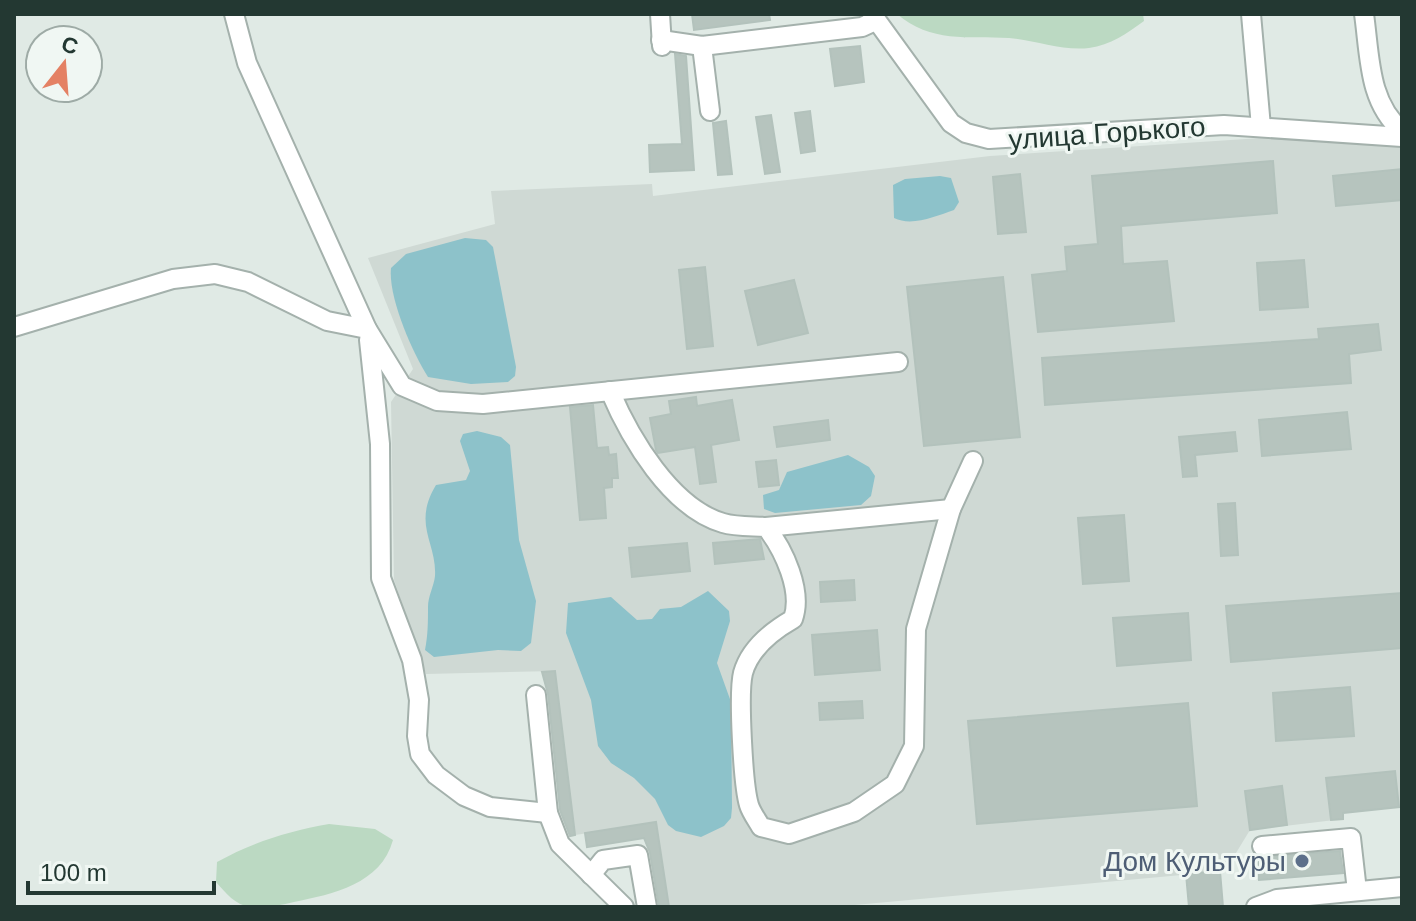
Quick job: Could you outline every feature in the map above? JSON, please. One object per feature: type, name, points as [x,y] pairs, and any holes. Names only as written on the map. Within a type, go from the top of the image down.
[{"type":"street","points":[[234,14],[247,63],[367,329],[402,386],[437,401],[483,404],[898,362]]},
{"type":"street","points":[[660,14],[662,43],[702,46],[862,27],[873,18]]},
{"type":"street","points":[[1251,14],[1261,127]]},
{"type":"street","points":[[1364,14],[1377,99],[1389,120],[1402,134]]},
{"type":"street","name":"улица Горького","points":[[873,18],[951,123],[966,133],[989,139],[1224,125],[1402,134]]},
{"type":"street","points":[[702,46],[710,111]]},
{"type":"street","points":[[14,327],[173,279],[215,274],[248,282],[327,321],[367,329]]},
{"type":"street","points":[[367,329],[380,444],[381,578],[412,660],[419,700],[417,736],[420,754],[436,775],[464,796],[490,807],[548,813]]},
{"type":"street","points":[[610,391],[628,435],[683,501],[723,523],[766,527],[951,509]]},
{"type":"street","points":[[766,527],[779,543],[798,605],[793,619],[773,630],[753,652],[743,674],[748,804],[761,827],[789,834],[854,812],[895,784],[914,746],[916,629],[951,509],[973,461]]},
{"type":"street","points":[[536,695],[548,813],[560,844],[624,907]]},
{"type":"street","points":[[1262,846],[1351,838],[1366,896]]},
{"type":"street","points":[[591,875],[603,860],[638,855],[647,907]]},
{"type":"street","points":[[1257,907],[1277,899],[1366,896],[1402,887]]},
{"type":"shaded area","points":[[1305,135],[1402,146],[1402,807],[1343,813],[1343,819],[1250,830],[1225,871],[833,907],[669,907],[656,823],[575,835],[555,671],[426,674],[394,580],[391,402],[413,369],[368,258],[495,224],[491,191],[652,184],[653,196],[990,156]]},
{"type":"green space","points":[[897,14],[1143,14],[1144,21],[1111,42],[1079,49],[1009,38],[936,34]]},
{"type":"green space","points":[[329,824],[375,829],[393,840],[387,855],[367,877],[309,899],[250,907],[235,901],[216,882],[217,862],[272,838]]},
{"type":"water","points":[[951,178],[959,202],[954,210],[916,221],[894,218],[893,185],[905,179]]},
{"type":"water","points":[[465,238],[486,240],[493,247],[516,367],[515,376],[508,382],[471,384],[428,377],[408,339],[397,309],[391,268],[406,254]]},
{"type":"water","points":[[477,431],[501,437],[510,445],[519,540],[536,601],[531,643],[521,651],[498,650],[434,657],[425,650],[428,603],[435,576],[426,511],[436,485],[466,480],[470,471],[460,441],[463,434]]},
{"type":"water","points":[[848,455],[869,467],[875,476],[871,496],[861,505],[775,513],[764,509],[763,495],[779,490],[787,472]]},
{"type":"water","points":[[708,591],[729,611],[730,621],[717,663],[731,702],[732,808],[731,818],[724,826],[701,837],[676,831],[668,825],[655,799],[634,778],[611,763],[598,746],[591,700],[566,633],[568,603],[611,597],[637,620],[652,619],[660,609],[681,607]]},
{"type":"building","points":[[692,14],[769,14],[770,20],[694,30]]},
{"type":"building","points":[[860,46],[864,82],[835,86],[830,49]]},
{"type":"building","points":[[675,54],[686,56],[694,170],[650,172],[649,145],[682,144]]},
{"type":"building","points":[[810,111],[815,151],[801,153],[795,113]]},
{"type":"building","points":[[771,115],[780,172],[765,174],[756,117]]},
{"type":"building","points":[[726,121],[732,174],[718,175],[713,123]]},
{"type":"building","points":[[1273,161],[1277,213],[1121,226],[1123,264],[1167,261],[1174,321],[1038,332],[1032,275],[1067,271],[1065,247],[1098,244],[1092,176]]},
{"type":"building","points":[[1402,169],[1402,200],[1336,206],[1333,176]]},
{"type":"building","points":[[1020,174],[1026,232],[998,234],[993,177]]},
{"type":"building","points":[[1304,260],[1308,307],[1260,310],[1257,263]]},
{"type":"building","points":[[705,267],[713,346],[687,349],[679,270]]},
{"type":"building","points":[[1003,277],[1020,437],[924,446],[907,287]]},
{"type":"building","points":[[794,280],[808,333],[758,345],[745,291]]},
{"type":"building","points":[[1378,324],[1381,350],[1349,354],[1351,383],[1045,405],[1042,358],[1319,339],[1318,329]]},
{"type":"building","points":[[696,397],[697,406],[732,400],[739,440],[711,445],[716,482],[700,484],[695,447],[658,453],[656,450],[650,418],[671,414],[669,401]]},
{"type":"building","points":[[593,405],[597,448],[608,447],[609,455],[616,454],[618,478],[612,478],[612,487],[604,488],[606,518],[580,520],[570,407]]},
{"type":"building","points":[[1347,412],[1351,449],[1262,456],[1259,420]]},
{"type":"building","points":[[828,420],[830,440],[777,447],[774,427]]},
{"type":"building","points":[[1235,432],[1237,451],[1195,455],[1197,476],[1183,477],[1179,437]]},
{"type":"building","points":[[776,460],[779,485],[759,487],[756,462]]},
{"type":"building","points":[[1235,503],[1238,555],[1221,556],[1218,504]]},
{"type":"building","points":[[1124,515],[1129,581],[1083,584],[1078,518]]},
{"type":"building","points":[[760,539],[764,559],[715,564],[713,543]]},
{"type":"building","points":[[687,543],[690,571],[632,577],[629,548]]},
{"type":"building","points":[[854,580],[855,600],[821,602],[820,582]]},
{"type":"building","points":[[1402,593],[1402,648],[1231,662],[1226,606]]},
{"type":"building","points":[[1188,613],[1191,660],[1117,666],[1113,618]]},
{"type":"building","points":[[877,630],[880,670],[815,675],[812,635]]},
{"type":"building","points":[[555,671],[575,835],[570,836],[560,810],[548,694],[542,672]]},
{"type":"building","points":[[1350,687],[1354,736],[1276,741],[1273,693]]},
{"type":"building","points":[[862,701],[863,718],[820,720],[819,703]]},
{"type":"building","points":[[1188,703],[1197,806],[977,824],[968,721]]},
{"type":"building","points":[[1395,771],[1399,807],[1343,813],[1343,819],[1331,820],[1326,778]]},
{"type":"building","points":[[1282,786],[1287,825],[1250,830],[1245,791]]},
{"type":"building","points":[[656,822],[669,907],[659,907],[650,853],[644,838],[587,847],[585,833]]},
{"type":"building","name":"Дом Культуры","points":[[1340,851],[1343,873],[1259,880],[1257,857]]},
{"type":"building","points":[[1220,871],[1223,907],[1189,907],[1186,874]]},
{"type":"place","name":"Дом Культуры","points":[[1302,861]]}]
